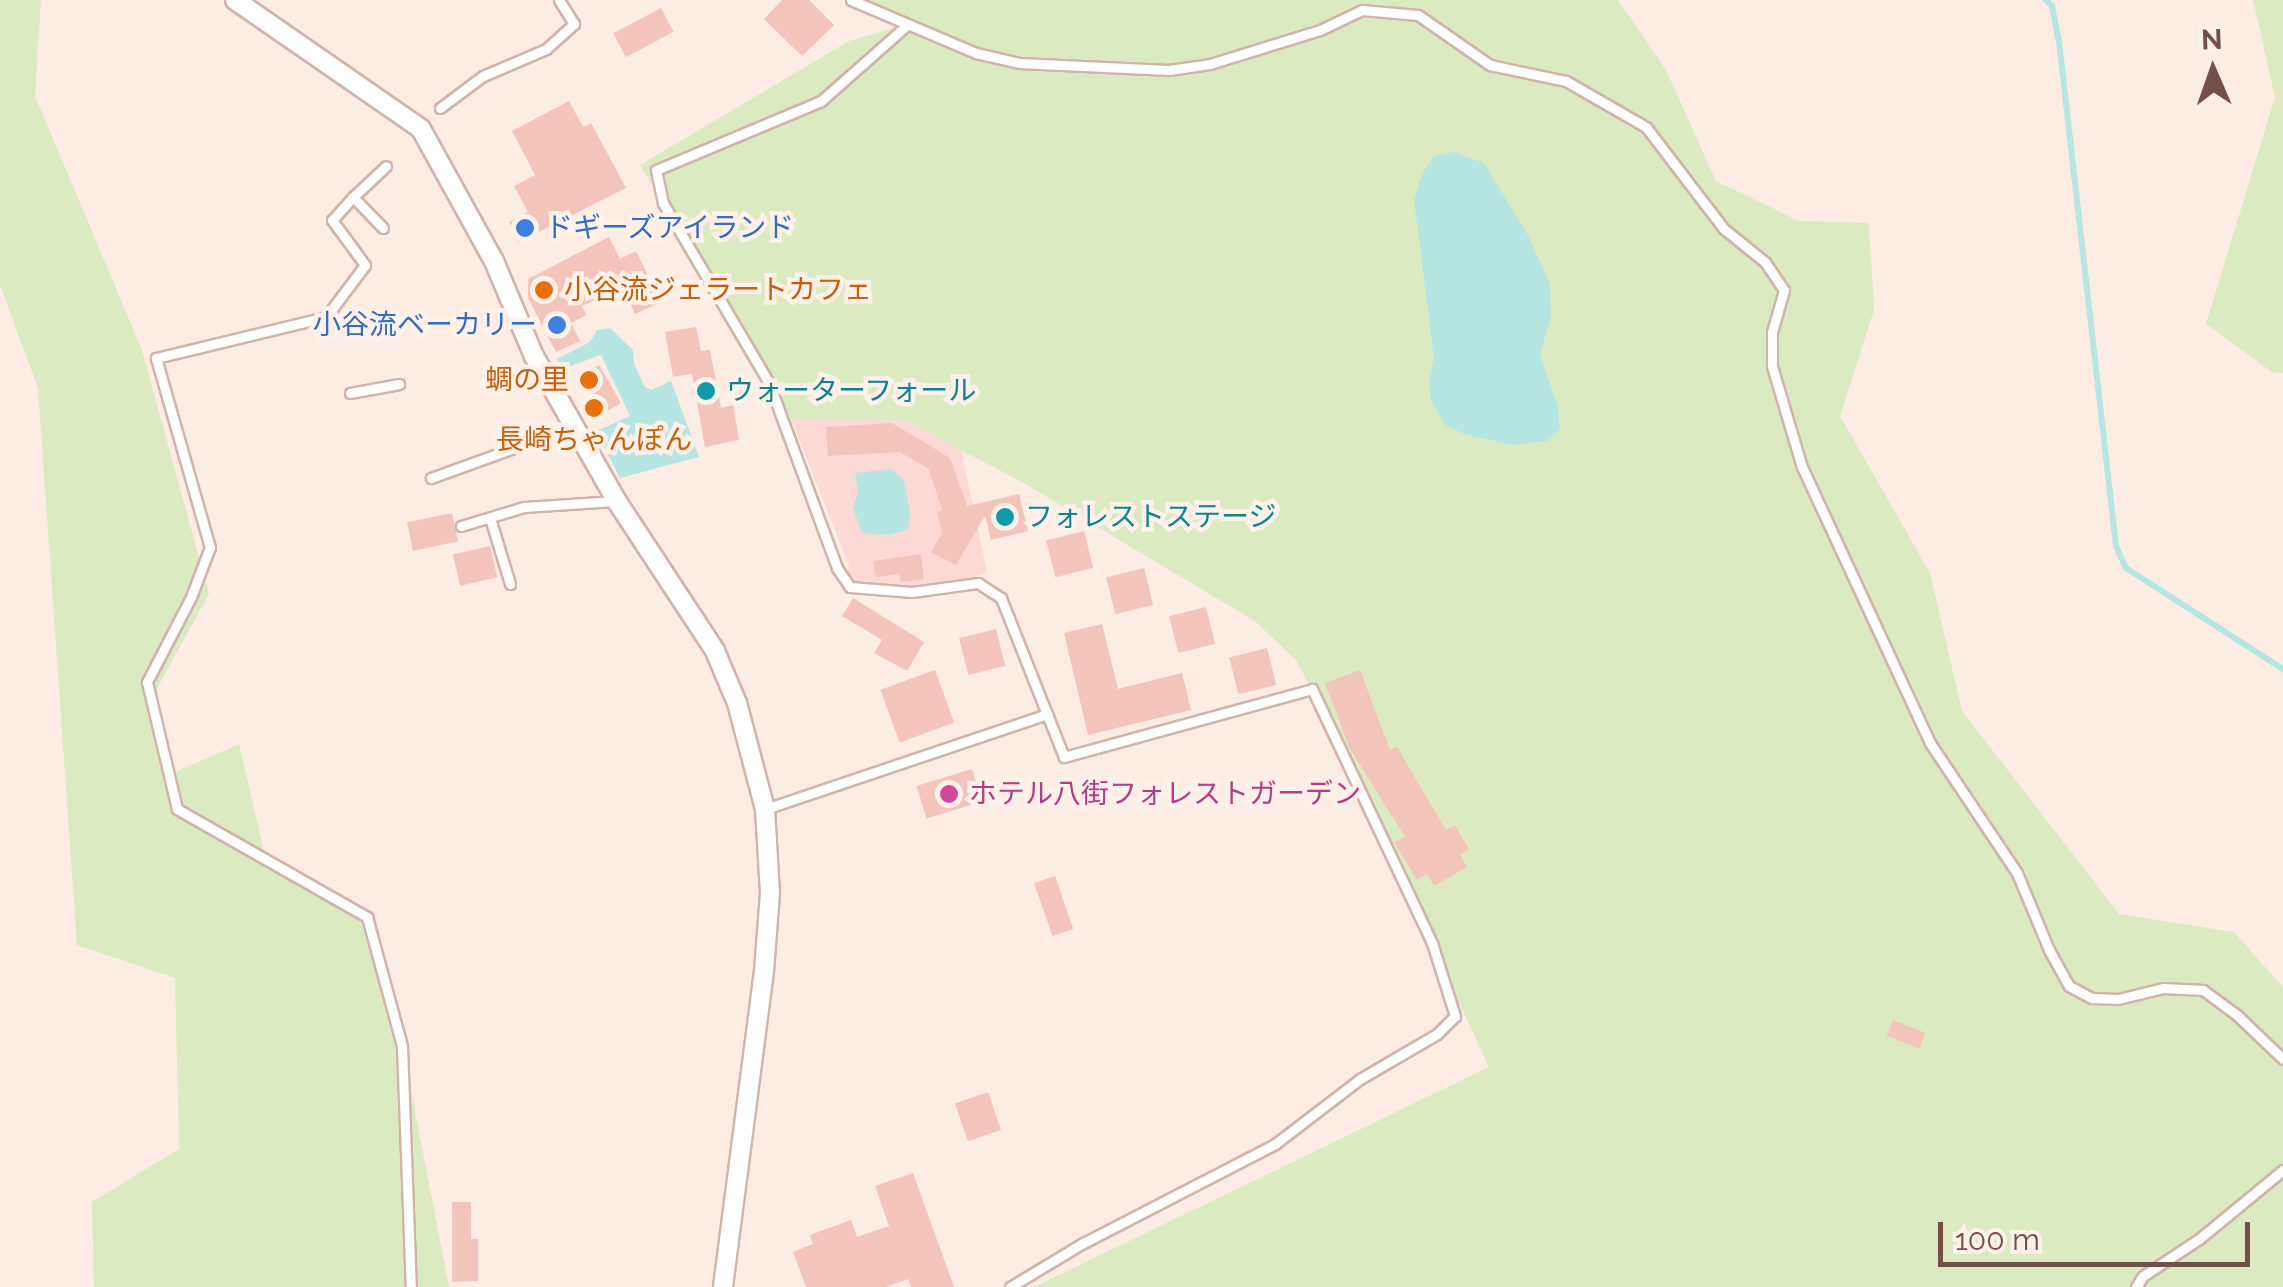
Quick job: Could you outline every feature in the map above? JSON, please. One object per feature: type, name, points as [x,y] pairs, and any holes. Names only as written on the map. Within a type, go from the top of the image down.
[{"type":"street","points":[[234,0],[421,128],[494,260],[534,356],[616,500],[716,652],[737,703],[765,809],[770,892],[764,971],[723,1287]]},
{"type":"lane","points":[[440,108],[483,76],[546,49],[574,24],[559,0]]},
{"type":"lane","points":[[851,0],[976,53],[1019,63],[1169,70],[1210,64],[1320,30],[1362,10],[1418,16],[1490,66],[1566,80],[1646,127],[1724,229],[1765,262],[1784,290],[1772,332],[1772,366],[1802,468],[1930,742],[2017,873],[2049,950],[2069,986],[2092,998],[2118,999],[2162,988],[2203,990],[2238,1016],[2283,1059]]},
{"type":"lane","points":[[906,25],[822,101],[656,170],[663,203],[769,383],[836,568],[850,587],[912,592],[978,583],[1001,598],[1064,757],[1312,689],[1432,943],[1455,1016],[1437,1034],[1360,1079],[1275,1144],[1083,1243],[1010,1287]]},
{"type":"lane","points":[[386,166],[332,220],[366,266],[326,317],[156,358],[210,547],[191,597],[146,682],[176,808],[367,917],[402,1046],[411,1287]]},
{"type":"lane","points":[[354,197],[384,228]]},
{"type":"lane","points":[[350,393],[399,384]]},
{"type":"lane","points":[[432,478],[575,426]]},
{"type":"lane","points":[[461,526],[524,508],[616,500]]},
{"type":"lane","points":[[490,518],[510,584]]},
{"type":"lane","points":[[765,809],[1047,714]]},
{"type":"lane","points":[[2136,1287],[2143,1276],[2200,1239],[2283,1170]]},
{"type":"shaded area","points":[[791,419],[904,420],[961,450],[987,572],[926,594],[846,582],[849,565]]},
{"type":"green space","points":[[0,0],[41,0],[35,96],[142,350],[209,594],[150,701],[171,774],[239,744],[266,860],[367,917],[394,1002],[449,1287],[94,1287],[92,1202],[179,1149],[175,978],[77,945],[38,388],[0,285]]},
{"type":"green space","points":[[851,0],[1618,0],[1666,70],[1716,181],[1799,221],[1869,223],[1874,310],[1840,416],[1930,573],[1962,711],[2119,914],[2234,932],[2283,987],[2283,1287],[1034,1287],[1489,1067],[1327,718],[1296,660],[1255,621],[1022,482],[904,420],[791,419],[640,165],[849,41],[905,25]]},
{"type":"green space","points":[[2253,0],[2283,0],[2283,373],[2272,372],[2206,324],[2275,97]]},
{"type":"water","points":[[1454,152],[1484,163],[1529,237],[1550,284],[1551,316],[1540,355],[1558,407],[1560,429],[1548,441],[1513,445],[1464,434],[1445,425],[1431,400],[1429,382],[1434,359],[1414,200],[1423,172],[1435,156]]},
{"type":"water","points":[[610,328],[633,350],[634,364],[645,387],[651,390],[671,381],[699,457],[620,478],[596,431],[630,416],[601,355],[562,369],[557,359],[590,342],[597,330]]},
{"type":"water","points":[[891,469],[904,480],[910,513],[908,530],[888,535],[862,533],[853,508],[858,492],[855,473]]},
{"type":"building","points":[[782,0],[809,0],[834,25],[802,56],[764,19]]},
{"type":"building","points":[[661,8],[674,32],[626,57],[613,33]]},
{"type":"building","points":[[569,101],[583,127],[591,123],[626,188],[519,242],[509,222],[528,212],[514,186],[535,175],[512,131]]},
{"type":"building","points":[[609,237],[620,259],[636,251],[661,302],[635,314],[622,287],[582,306],[586,315],[571,323],[580,341],[556,352],[528,298],[528,279]]},
{"type":"building","name":"ウォーターフォール","points":[[696,327],[701,351],[710,350],[721,408],[733,405],[739,440],[705,447],[692,374],[673,377],[665,332]]},
{"type":"building","points":[[599,365],[621,403],[592,420],[583,405],[594,399],[581,375]]},
{"type":"building","points":[[892,423],[950,458],[967,506],[1019,494],[1028,531],[991,540],[985,516],[956,565],[931,552],[942,533],[937,512],[942,510],[929,469],[900,452],[828,456],[826,427]]},
{"type":"building","points":[[452,513],[458,541],[413,551],[407,523]]},
{"type":"building","name":"フォレストステージ","points":[[1084,531],[1093,568],[1055,577],[1046,540]]},
{"type":"building","points":[[490,546],[497,577],[460,586],[453,555]]},
{"type":"building","points":[[921,554],[924,579],[901,582],[899,574],[876,577],[873,561]]},
{"type":"building","points":[[1144,568],[1153,605],[1115,614],[1106,577]]},
{"type":"building","points":[[853,598],[924,642],[907,671],[874,653],[882,640],[842,616]]},
{"type":"building","points":[[1206,607],[1215,644],[1178,653],[1169,616]]},
{"type":"building","points":[[1102,624],[1118,689],[1182,673],[1191,710],[1088,735],[1064,633]]},
{"type":"building","points":[[996,629],[1005,666],[968,675],[959,638]]},
{"type":"building","points":[[1267,648],[1276,685],[1238,694],[1229,657]]},
{"type":"building","points":[[935,670],[954,723],[900,742],[880,690]]},
{"type":"building","points":[[1360,670],[1390,750],[1397,747],[1446,830],[1455,825],[1469,849],[1460,855],[1467,867],[1434,886],[1427,874],[1417,880],[1394,842],[1405,837],[1350,749],[1325,683]]},
{"type":"building","points":[[972,769],[982,802],[926,818],[917,786]]},
{"type":"building","points":[[1055,876],[1073,929],[1052,936],[1034,883]]},
{"type":"building","points":[[1893,1020],[1925,1033],[1919,1049],[1887,1036]]},
{"type":"building","points":[[988,1092],[1001,1130],[968,1141],[955,1103]]},
{"type":"building","points":[[913,1173],[954,1287],[911,1287],[908,1279],[886,1287],[806,1287],[793,1252],[813,1244],[810,1235],[851,1220],[857,1237],[889,1226],[875,1186]]},
{"type":"building","points":[[452,1202],[471,1202],[471,1239],[478,1239],[478,1281],[452,1282]]},
{"type":"waterway","points":[[2046,0],[2052,6],[2059,41],[2116,546],[2126,568],[2283,669]]},
{"type":"place","name":"ドギーズアイランド","points":[[525,228]]},
{"type":"place","name":"小谷流ジェラートカフェ","points":[[544,290]]},
{"type":"place","name":"小谷流ベーカリー","points":[[557,325]]},
{"type":"place","name":"蜩の里","points":[[589,380]]},
{"type":"place","name":"ウォーターフォール","points":[[706,391]]},
{"type":"place","name":"長崎ちゃんぽん","points":[[594,408]]},
{"type":"place","name":"フォレストステージ","points":[[1005,517]]},
{"type":"place","name":"ホテル八街フォレストガーデン","points":[[949,794]]}]
